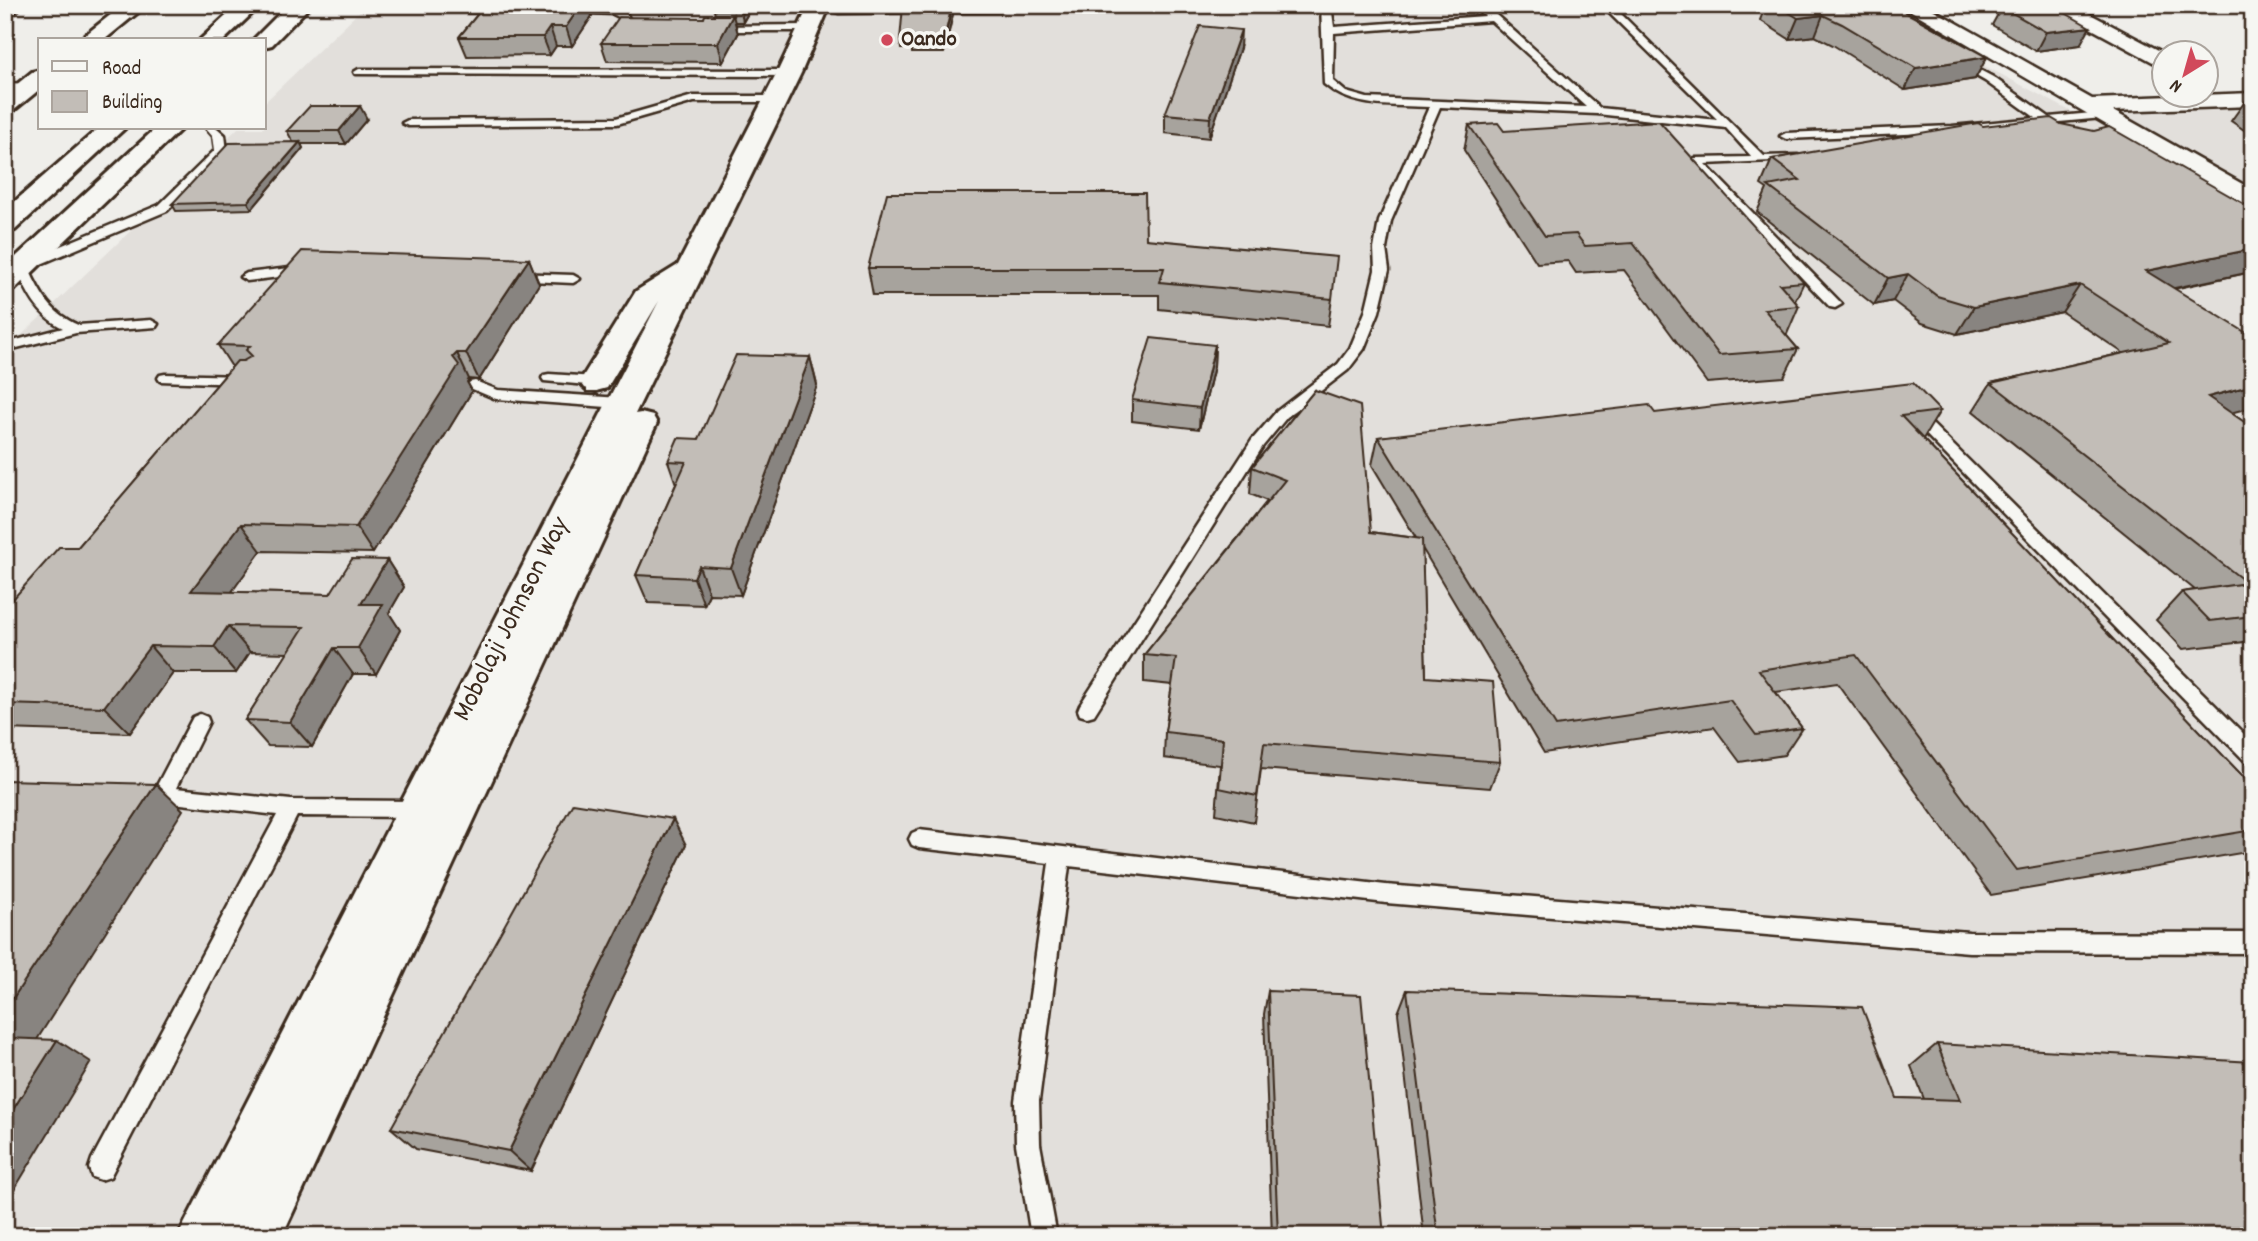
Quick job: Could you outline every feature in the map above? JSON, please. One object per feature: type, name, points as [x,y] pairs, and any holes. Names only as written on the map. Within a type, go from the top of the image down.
[{"type":"main road","points":[[93,38],[137,5]]},
{"type":"main road","points":[[213,38],[251,5]]},
{"type":"main road","points":[[266,38],[302,5]]},
{"type":"main road","name":"Mobolaji Johnson Way","points":[[205,1236],[418,809],[600,395],[690,270],[819,10]]},
{"type":"main road","name":"Mobolaji Johnson Way","points":[[253,1236],[819,10]]},
{"type":"main road","points":[[5,106],[23,85]]},
{"type":"main road","points":[[5,224],[111,130]]},
{"type":"main road","points":[[14,275],[168,130]]},
{"type":"street","points":[[5,11],[14,5]]},
{"type":"street","points":[[819,10],[1000,5]]},
{"type":"street","points":[[1910,5],[2097,118],[2128,130],[2253,200]]},
{"type":"street","points":[[2075,12],[2150,54]]},
{"type":"street","points":[[2220,94],[2230,100]]},
{"type":"street","points":[[2097,118],[2253,99]]},
{"type":"lane","points":[[1326,5],[1329,30],[1328,82],[1342,94],[1367,101],[1597,111],[1729,125]]},
{"type":"lane","points":[[1479,5],[1597,111]]},
{"type":"lane","points":[[1606,5],[1729,125],[1761,160]]},
{"type":"lane","points":[[470,10],[522,10]]},
{"type":"lane","points":[[561,10],[615,11],[624,16],[625,22],[659,29]]},
{"type":"lane","points":[[698,29],[819,10]]},
{"type":"lane","points":[[1329,30],[1494,18]]},
{"type":"lane","points":[[1945,54],[1989,79],[2046,120]]},
{"type":"lane","points":[[359,72],[783,86]]},
{"type":"lane","points":[[408,122],[617,121],[692,99],[783,86]]},
{"type":"lane","points":[[1087,710],[1257,443],[1282,414],[1343,367],[1357,349],[1372,312],[1382,270],[1380,249],[1385,221],[1436,103]]},
{"type":"lane","points":[[1786,136],[1952,129],[2097,118]]},
{"type":"lane","points":[[76,329],[58,322],[39,306],[14,275],[163,208],[221,151],[219,135],[213,130]]},
{"type":"lane","points":[[1802,156],[1695,161],[1835,304]]},
{"type":"lane","points":[[247,277],[325,270]]},
{"type":"lane","points":[[504,277],[573,279]]},
{"type":"lane","points":[[5,347],[76,329],[151,324]]},
{"type":"lane","points":[[165,378],[259,381]]},
{"type":"lane","points":[[549,378],[600,395]]},
{"type":"lane","points":[[475,385],[496,394],[600,395]]},
{"type":"lane","points":[[1896,397],[2253,756]]},
{"type":"lane","points":[[200,722],[162,795],[291,808],[418,809]]},
{"type":"lane","points":[[101,1168],[291,808]]},
{"type":"lane","points":[[919,838],[1387,894],[1969,942],[2253,943]]},
{"type":"lane","points":[[1044,1236],[1028,1144],[1027,1101],[1060,855]]},
{"type":"shaded area","points":[[366,5],[1869,5],[2076,114],[2253,107],[2253,1236],[5,1236],[5,351],[236,130],[266,130],[266,101]]},
{"type":"building","points":[[485,5],[581,5],[566,27],[550,27],[543,37],[459,37]]},
{"type":"building","points":[[717,5],[743,5],[741,10],[714,10]]},
{"type":"building","points":[[952,5],[943,44],[911,44],[912,40],[900,40],[903,6]]},
{"type":"building","points":[[1777,5],[1899,5],[1905,12],[1987,57],[1916,68],[1823,15],[1798,18]]},
{"type":"building","points":[[2051,5],[2090,27],[2046,32],[2002,7]]},
{"type":"building","points":[[705,15],[733,15],[718,43],[601,43],[619,17],[704,18]]},
{"type":"building","points":[[1200,26],[1241,30],[1210,118],[1165,114]]},
{"type":"building","points":[[310,106],[360,106],[339,131],[287,131]]},
{"type":"building","points":[[2051,118],[2061,124],[2094,131],[2109,127],[2253,209],[2253,249],[2146,271],[2253,337],[2253,385],[2208,397],[2253,428],[2253,616],[2210,621],[2182,592],[2247,583],[1991,383],[2169,343],[2080,285],[1974,307],[1937,296],[1908,274],[1888,278],[1768,186],[1800,180],[1772,159],[1978,123],[1983,126]]},
{"type":"building","points":[[1659,121],[1804,282],[1780,284],[1799,306],[1764,309],[1798,349],[1719,355],[1633,243],[1585,246],[1576,234],[1545,236],[1469,125],[1498,123],[1504,131]]},
{"type":"building","points":[[300,142],[248,202],[172,204],[229,143]]},
{"type":"building","points":[[887,193],[1145,193],[1146,239],[1337,257],[1332,299],[1160,282],[1164,268],[868,268]]},
{"type":"building","points":[[302,251],[529,259],[466,353],[457,353],[453,357],[459,365],[356,527],[241,524],[191,591],[330,594],[352,559],[387,560],[361,604],[383,604],[358,648],[334,648],[290,722],[245,720],[304,627],[228,626],[214,647],[150,646],[104,707],[5,704],[5,608],[59,547],[78,547],[237,361],[252,356],[246,350],[250,346],[218,345]]},
{"type":"building","points":[[1151,338],[1215,345],[1200,408],[1132,400]]},
{"type":"building","points":[[736,355],[810,357],[731,568],[699,566],[694,578],[636,575],[686,462],[668,461],[678,438],[699,439]]},
{"type":"building","points":[[1913,383],[1940,411],[1901,416],[2253,787],[2253,830],[2017,870],[1856,655],[1759,670],[1802,728],[1756,735],[1730,700],[1556,726],[1378,437],[1649,405],[1655,413]]},
{"type":"building","points":[[1315,390],[1360,406],[1371,532],[1422,539],[1426,677],[1493,682],[1500,762],[1264,743],[1257,796],[1219,788],[1223,739],[1165,732],[1176,658],[1144,655],[1285,480],[1252,467]]},
{"type":"building","points":[[5,780],[156,784],[5,1010]]},
{"type":"building","points":[[573,803],[673,819],[509,1151],[391,1128]]},
{"type":"building","points":[[1407,990],[1862,1007],[1897,1098],[1960,1100],[1937,1044],[2253,1062],[2253,1236],[1438,1236]]},
{"type":"building","points":[[1268,991],[1361,995],[1384,1236],[1278,1236]]},
{"type":"building","points":[[5,1038],[57,1040],[5,1122]]},
{"type":"place","name":"Oando","points":[[887,40]]}]
